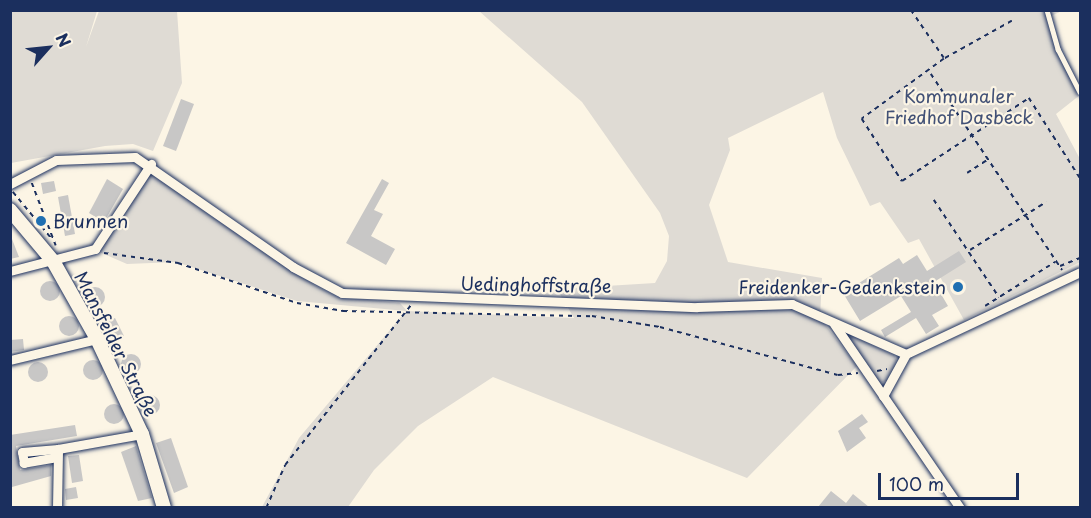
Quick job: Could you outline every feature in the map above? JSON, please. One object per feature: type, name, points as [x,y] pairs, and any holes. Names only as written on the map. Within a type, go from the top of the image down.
[{"type":"street","name":"Uedinghoffstraße","points":[[10,184],[28,171],[94,155],[117,154],[151,164],[317,282],[342,293],[413,298],[697,307],[792,304],[906,354]]},
{"type":"street","points":[[10,271],[95,249],[151,164]]},
{"type":"street","name":"Mansfelder Straße","points":[[10,210],[57,260],[142,434],[165,507]]},
{"type":"street","points":[[883,396],[906,354],[1080,272]]},
{"type":"street","points":[[834,324],[865,373],[960,507]]},
{"type":"street","points":[[10,360],[97,339]]},
{"type":"street","points":[[57,507],[58,453],[142,434]]},
{"type":"lane","points":[[1047,10],[1058,49],[1080,92]]},
{"type":"path","points":[[910,10],[944,59]]},
{"type":"path","points":[[1012,21],[944,59],[931,74],[862,118],[902,181],[1029,98],[1080,178]]},
{"type":"path","points":[[931,74],[1024,216],[1068,278]]},
{"type":"path","points":[[967,173],[988,159]]},
{"type":"path","points":[[28,171],[55,243],[57,260]]},
{"type":"path","points":[[10,189],[55,243]]},
{"type":"path","points":[[934,200],[941,216],[971,250],[999,297]]},
{"type":"path","points":[[971,250],[1046,202]]},
{"type":"path","points":[[95,249],[124,260],[178,263],[297,303],[409,313],[592,316],[660,327],[838,375],[898,367]]},
{"type":"path","points":[[1060,266],[1080,258]]},
{"type":"path","points":[[979,309],[1055,262]]},
{"type":"path","points":[[266,507],[285,465],[409,313],[413,298]]},
{"type":"green space","points":[[10,11],[97,11],[86,47],[99,11],[177,11],[182,83],[153,151],[133,144],[105,146],[11,163]]},
{"type":"green space","name":"Kommunaler Friedhof Dasbeck","points":[[479,11],[1062,11],[1046,18],[1080,95],[1056,114],[1080,159],[1080,262],[964,320],[919,239],[908,243],[880,202],[870,206],[837,138],[823,92],[728,138],[730,150],[709,205],[728,262],[822,278],[820,318],[857,366],[747,478],[493,377],[418,426],[374,470],[348,507],[262,507],[299,438],[406,311],[297,301],[176,262],[127,264],[97,251],[153,171],[314,285],[338,297],[400,303],[407,311],[574,318],[557,289],[655,283],[667,261],[669,236],[660,213],[582,102]]},
{"type":"green space","points":[[852,336],[894,355],[898,364],[889,380],[877,384],[847,339]]},
{"type":"building","points":[[181,99],[194,104],[176,151],[163,146]]},
{"type":"building","points":[[107,179],[123,189],[104,222],[89,213]]},
{"type":"building","points":[[382,179],[389,183],[374,210],[383,214],[371,236],[395,249],[386,265],[346,243]]},
{"type":"building","points":[[54,181],[56,191],[43,194],[41,183]]},
{"type":"building","points":[[68,195],[75,234],[65,236],[58,197]]},
{"type":"building","points":[[10,234],[19,257],[10,259]]},
{"type":"building","points":[[959,251],[966,262],[934,282],[948,306],[932,315],[939,326],[926,334],[916,318],[885,337],[881,330],[911,312],[901,296],[860,321],[843,293],[899,258],[903,264],[917,255],[927,271]]},
{"type":"building","points":[[50,281],[57,284],[60,291],[57,298],[50,301],[43,298],[40,291],[43,284]]},
{"type":"building","points":[[95,287],[102,290],[105,297],[102,304],[95,307],[88,304],[85,297],[88,290]]},
{"type":"building","points":[[69,316],[76,319],[79,326],[76,333],[69,336],[62,333],[59,326],[62,319]]},
{"type":"building","points":[[115,318],[124,336],[111,344],[101,325]]},
{"type":"building","points":[[23,339],[24,350],[10,352],[10,340]]},
{"type":"building","points":[[131,354],[138,357],[141,364],[138,371],[131,374],[124,371],[121,364],[124,357]]},
{"type":"building","points":[[93,360],[100,363],[103,370],[100,377],[93,380],[86,377],[83,370],[86,363]]},
{"type":"building","points":[[38,362],[45,365],[48,372],[45,379],[38,382],[31,379],[28,372],[31,365]]},
{"type":"building","points":[[150,395],[157,398],[160,405],[157,412],[150,415],[143,412],[140,405],[143,398]]},
{"type":"building","points":[[114,404],[121,407],[124,414],[121,421],[114,424],[107,421],[104,414],[107,407]]},
{"type":"building","points":[[862,414],[868,422],[859,428],[866,438],[847,452],[838,431]]},
{"type":"building","points":[[75,425],[77,436],[16,446],[20,470],[51,465],[51,476],[12,487],[10,435]]},
{"type":"building","points":[[171,438],[188,487],[174,493],[156,443]]},
{"type":"building","points":[[136,446],[152,498],[138,501],[121,452]]},
{"type":"building","points":[[79,455],[83,481],[72,483],[68,456]]},
{"type":"building","points":[[76,487],[78,498],[66,500],[65,489]]},
{"type":"building","points":[[831,491],[846,503],[853,494],[869,507],[818,507]]},
{"type":"place","name":"Brunnen","points":[[41,221]]},
{"type":"place","name":"Freidenker-Gedenkstein","points":[[958,287]]}]
